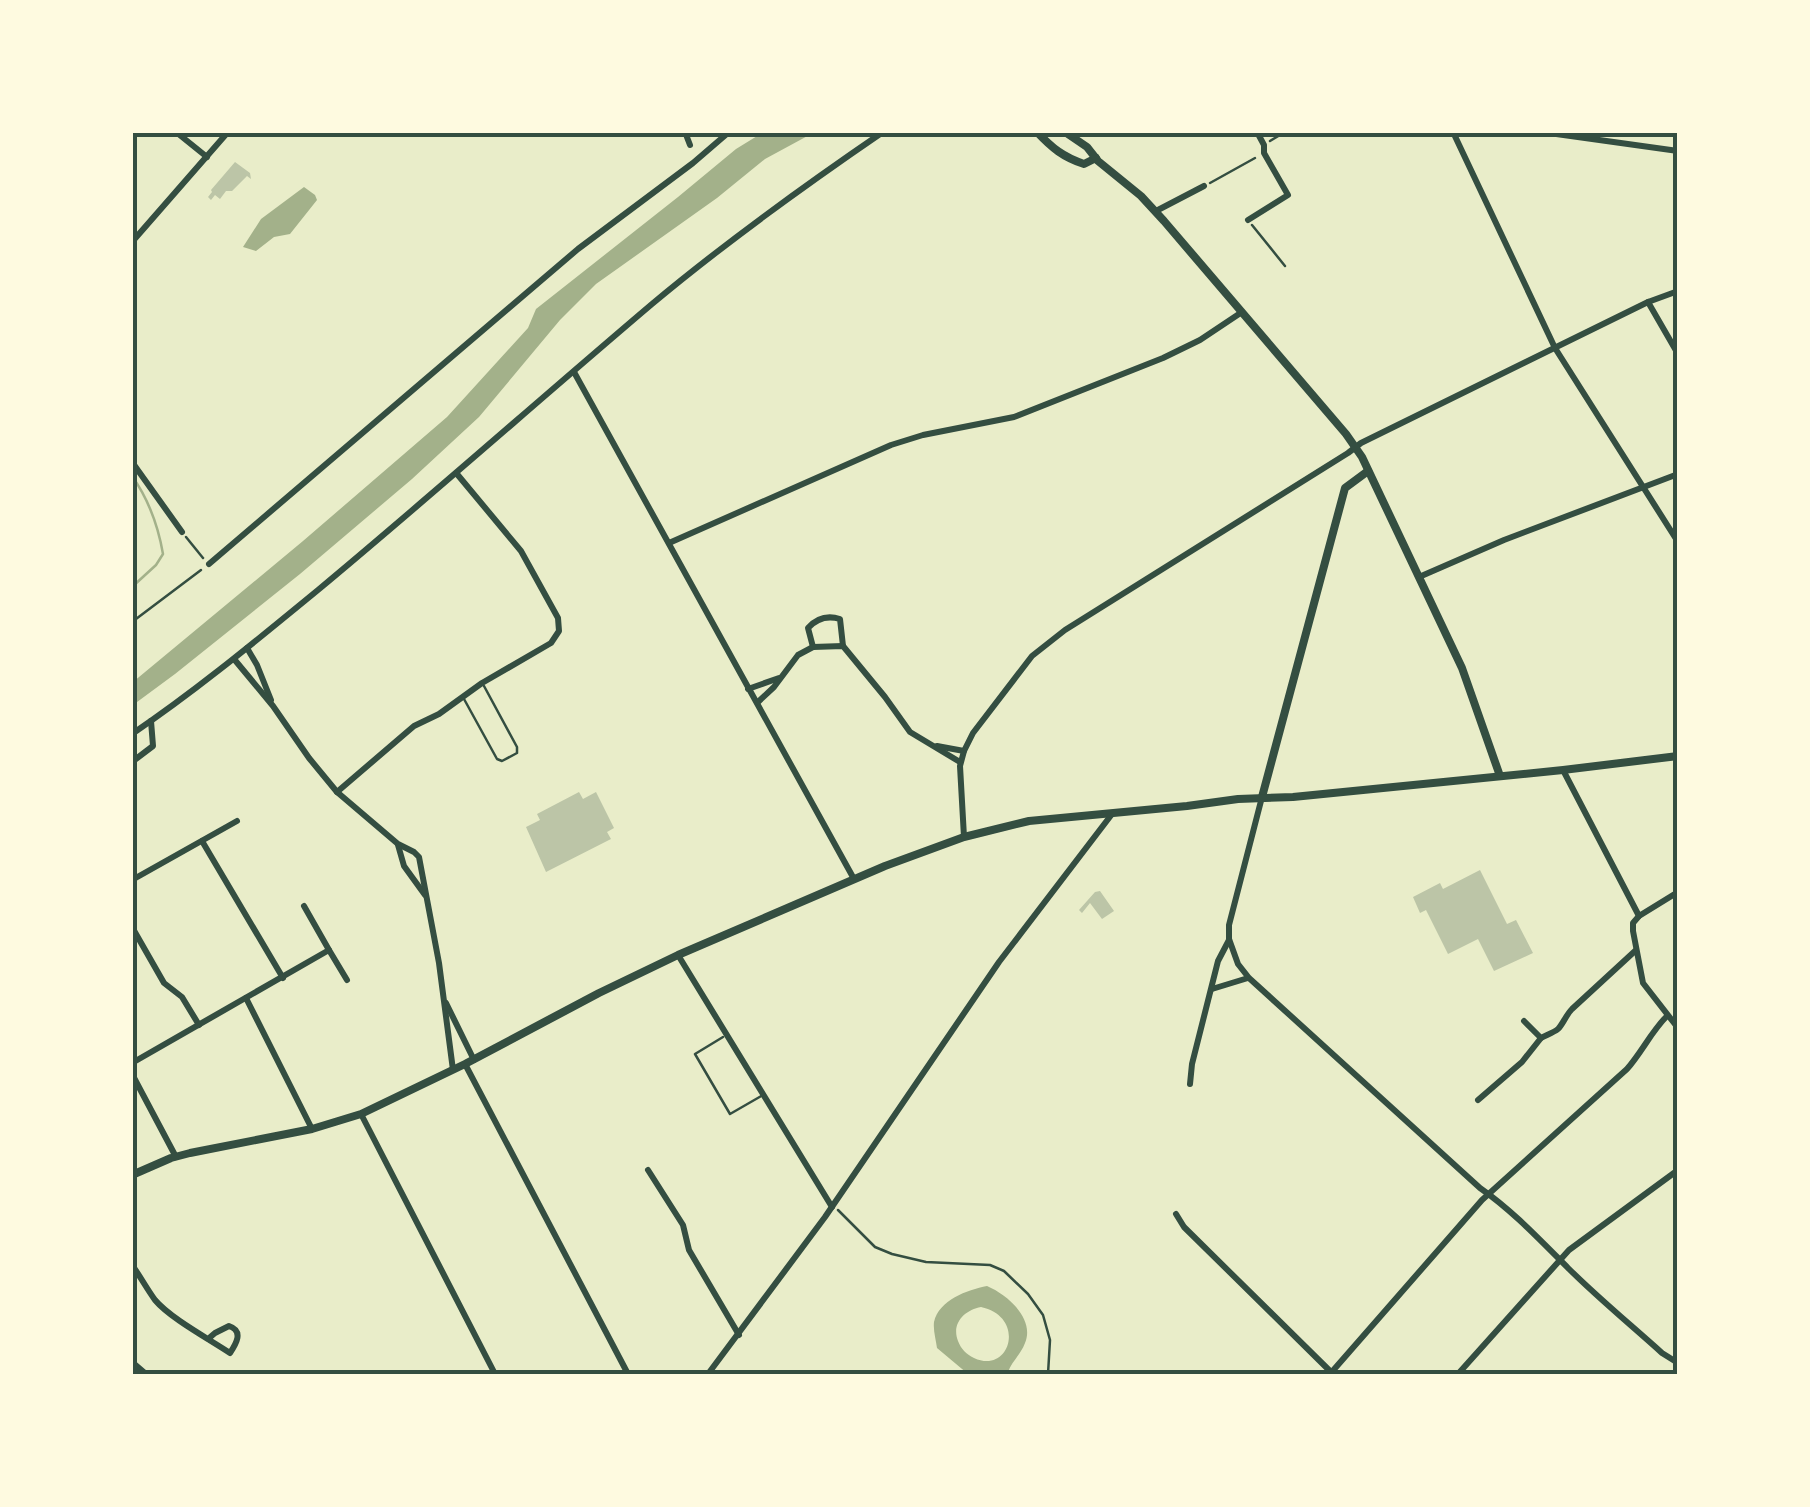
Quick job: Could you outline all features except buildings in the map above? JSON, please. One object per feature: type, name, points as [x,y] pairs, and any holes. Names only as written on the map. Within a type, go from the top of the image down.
[{"type":"main road","points":[[1037,132],[1062,155],[1084,164],[1096,158]]},
{"type":"main road","points":[[1065,132],[1084,139],[1096,158],[1156,211],[1356,448],[1462,668],[1500,776]]},
{"type":"main road","points":[[1062,155],[1084,139]]},
{"type":"main road","points":[[1262,797],[1345,488],[1368,470]]},
{"type":"main road","points":[[132,1175],[176,1157],[362,1114],[678,956],[912,855],[964,837],[1029,822],[1678,756]]},
{"type":"street","points":[[176,132],[207,157]]},
{"type":"street","points":[[132,242],[228,132]]},
{"type":"street","points":[[686,132],[690,145]]},
{"type":"street","points":[[208,564],[578,249],[729,132]]},
{"type":"street","points":[[132,734],[248,648],[718,252],[883,132]]},
{"type":"street","points":[[1248,220],[1288,196],[1257,132]]},
{"type":"street","points":[[1453,132],[1556,348],[1678,542]]},
{"type":"street","points":[[1542,132],[1678,151]]},
{"type":"street","points":[[1156,211],[1204,186]]},
{"type":"street","points":[[964,837],[960,762],[964,751],[1032,656],[1065,630],[1396,425],[1678,291]]},
{"type":"street","points":[[1648,302],[1678,354]]},
{"type":"street","points":[[669,543],[890,445],[1014,417],[1150,363],[1200,340],[1242,312]]},
{"type":"street","points":[[574,372],[854,880]]},
{"type":"street","points":[[132,462],[182,532]]},
{"type":"street","points":[[336,792],[414,726],[551,644],[559,631],[558,618],[522,550],[457,474]]},
{"type":"street","points":[[1419,577],[1678,474]]},
{"type":"street","points":[[813,646],[808,628],[814,621],[830,616],[840,619],[843,646],[910,732],[960,762]]},
{"type":"street","points":[[758,702],[798,655],[813,646],[843,646]]},
{"type":"street","points":[[248,648],[273,706]]},
{"type":"street","points":[[234,659],[336,792],[418,857],[440,962],[453,1070]]},
{"type":"street","points":[[748,689],[780,678]]},
{"type":"street","points":[[132,762],[154,746],[152,721]]},
{"type":"street","points":[[931,744],[964,751]]},
{"type":"street","points":[[1563,770],[1640,916]]},
{"type":"street","points":[[1262,797],[1229,925],[1238,964],[1678,1364]]},
{"type":"street","points":[[708,1374],[832,1206],[999,962],[1113,813]]},
{"type":"street","points":[[132,880],[238,821]]},
{"type":"street","points":[[202,841],[283,978]]},
{"type":"street","points":[[398,844],[404,866],[426,897]]},
{"type":"street","points":[[1678,892],[1633,922],[1643,984],[1678,1028]]},
{"type":"street","points":[[304,906],[347,980]]},
{"type":"street","points":[[132,927],[164,983],[182,997],[199,1025]]},
{"type":"street","points":[[1190,1084],[1218,961],[1230,939]]},
{"type":"street","points":[[132,1062],[329,950]]},
{"type":"street","points":[[1478,1100],[1522,1062],[1541,1038],[1560,1027],[1565,1016],[1636,950]]},
{"type":"street","points":[[678,956],[832,1206]]},
{"type":"street","points":[[1211,989],[1249,978]]},
{"type":"street","points":[[246,998],[312,1128]]},
{"type":"street","points":[[444,998],[469,1062],[628,1374]]},
{"type":"street","points":[[1176,1214],[1184,1227],[1332,1374],[1488,1194],[1627,1069],[1667,1016]]},
{"type":"street","points":[[1524,1021],[1541,1038]]},
{"type":"street","points":[[132,1074],[176,1157]]},
{"type":"street","points":[[362,1114],[495,1374]]},
{"type":"street","points":[[648,1170],[682,1225],[689,1250],[739,1335]]},
{"type":"street","points":[[1458,1374],[1570,1250],[1678,1170]]},
{"type":"street","points":[[132,1265],[157,1302],[208,1339],[230,1353],[238,1334],[229,1326],[208,1339]]},
{"type":"street","points":[[132,1362],[146,1374]]},
{"type":"lane","points":[[463,697],[497,758],[502,762],[510,758],[516,747],[482,683]]},
{"type":"lane","points":[[728,1034],[695,1054],[730,1114],[764,1094]]},
{"type":"path","points":[[1204,186],[1286,132]]},
{"type":"path","points":[[1248,220],[1285,266]]},
{"type":"path","points":[[132,622],[208,564],[182,532]]},
{"type":"path","points":[[832,1206],[875,1247],[892,1254],[1004,1271],[1043,1315],[1050,1340],[1048,1374]]},
{"type":"shaded area","points":[[762,133],[813,133],[765,159],[596,284],[560,320],[479,417],[412,479],[300,574],[133,705],[133,682],[447,417],[528,328],[536,309],[736,149]]},
{"type":"shaded area","points":[[304,187],[317,200],[290,234],[274,237],[256,251],[243,247],[261,219]]},
{"type":"shaded area","points":[[987,1286],[1018,1309],[1027,1334],[1008,1372],[968,1374],[937,1348],[934,1325],[937,1314],[955,1297]],"holes":[[[981,1307],[995,1313],[1008,1332],[1004,1352],[997,1359],[974,1358],[959,1344],[958,1323],[965,1314]]]},
{"type":"waterway","points":[[132,476],[152,513],[163,554],[132,587]]}]
